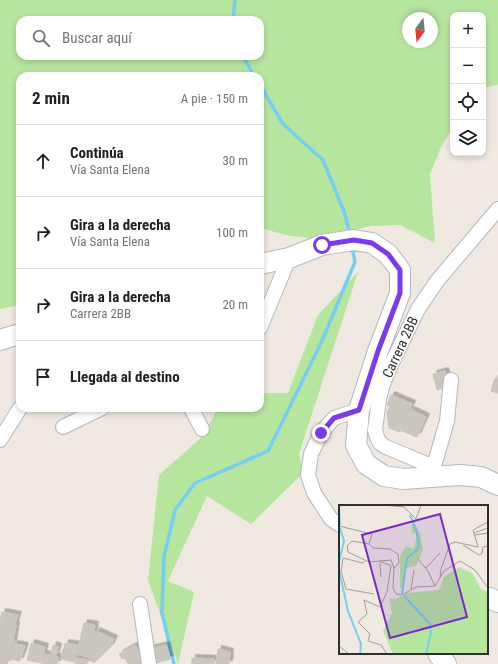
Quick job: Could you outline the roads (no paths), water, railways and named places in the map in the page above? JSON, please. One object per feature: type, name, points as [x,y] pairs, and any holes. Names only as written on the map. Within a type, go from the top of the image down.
[{"type":"main road","points":[[264,263],[289,258],[322,245],[348,241],[372,243],[388,254],[400,270],[400,293],[378,351],[359,410],[356,445],[366,464],[384,476],[404,479],[433,471],[481,477],[498,485]]},
{"type":"main road","points":[[0,340],[16,335]]},
{"type":"main road","points":[[488,598],[498,602]]},
{"type":"main road","points":[[438,654],[438,656],[446,664]]},
{"type":"street","name":"Carrera 2BB","points":[[433,471],[424,463],[386,447],[376,437],[375,430],[379,399],[389,369],[418,309],[437,281],[498,209]]},
{"type":"street","points":[[264,318],[289,258]]},
{"type":"street","points":[[433,471],[447,420],[451,380]]},
{"type":"street","points":[[339,524],[331,519],[314,493],[308,475],[310,454],[321,433],[334,418],[359,410]]},
{"type":"street","points":[[0,440],[18,412]]},
{"type":"street","points":[[62,427],[94,412]]},
{"type":"street","points":[[193,412],[202,430]]},
{"type":"street","points":[[140,604],[149,664]]},
{"type":"waterway","points":[[233,16],[235,0]]},
{"type":"waterway","points":[[245,60],[252,72]]},
{"type":"waterway","points":[[264,92],[283,124],[323,160],[345,214],[350,235]]},
{"type":"waterway","points":[[174,664],[162,613],[164,557],[175,510],[195,483],[268,451],[322,341],[355,262],[352,247]]}]
